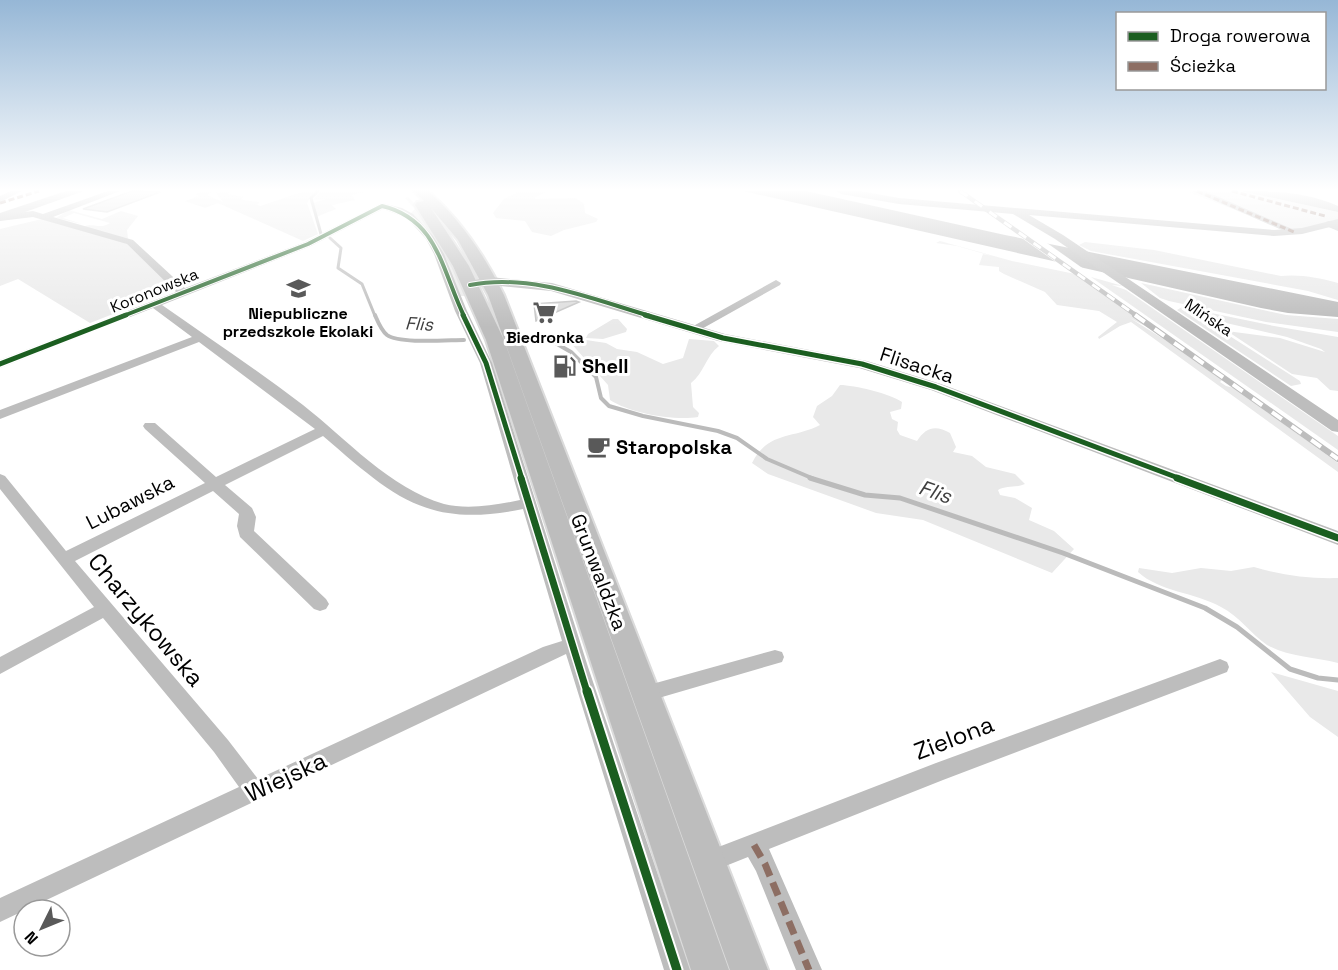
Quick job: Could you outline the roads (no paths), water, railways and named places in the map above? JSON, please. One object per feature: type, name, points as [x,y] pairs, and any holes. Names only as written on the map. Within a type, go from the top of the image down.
[{"type":"main road","name":"Grunwaldzka","points":[[442,236],[461,266],[495,340],[710,970]]},
{"type":"main road","name":"Grunwaldzka","points":[[462,236],[490,281],[749,970]]},
{"type":"street","points":[[108,236],[134,244],[184,293]]},
{"type":"street","name":"Koronowska","points":[[0,364],[155,305],[323,236]]},
{"type":"street","name":"Koronowska","points":[[428,236],[486,363],[530,503]]},
{"type":"street","name":"Mińska","points":[[1058,236],[1338,427]]},
{"type":"street","name":"Flisacka","points":[[470,285],[490,281],[552,287],[751,344],[862,364],[936,387],[1338,538]]},
{"type":"street","points":[[694,329],[776,283]]},
{"type":"street","points":[[155,305],[324,430],[407,495],[440,508],[464,512],[530,503],[677,970]]},
{"type":"street","points":[[0,415],[200,338]]},
{"type":"street","name":"Lubawska","points":[[150,426],[216,483]]},
{"type":"street","name":"Lubawska","points":[[64,559],[324,430]]},
{"type":"street","name":"Charzykowska","points":[[1,483],[221,746],[255,792]]},
{"type":"street","points":[[216,483],[246,512],[248,517],[245,526],[246,533],[321,604]]},
{"type":"street","points":[[0,666],[105,609]]},
{"type":"street","name":"Wiejska","points":[[0,910],[550,652],[573,645]]},
{"type":"street","points":[[645,694],[775,657]]},
{"type":"street","name":"Zielona","points":[[708,862],[936,773],[1221,667]]},
{"type":"street","points":[[754,845],[765,864],[808,970]]},
{"type":"waterway","name":"Flis","points":[[330,238],[341,248],[338,268],[362,284],[375,316]]},
{"type":"waterway","name":"Flis","points":[[375,315],[383,331],[393,338],[412,341],[464,340]]},
{"type":"waterway","name":"Flis","points":[[538,333],[571,352],[596,377],[601,398],[609,406],[643,416],[718,431],[737,438],[767,459],[814,479]]},
{"type":"waterway","name":"Flis","points":[[810,478],[865,495],[900,498],[1063,553],[1205,608],[1237,627],[1290,669],[1318,678],[1338,680]]},
{"type":"railway","points":[[1024,236],[1137,316]]},
{"type":"railway","points":[[1135,315],[1338,459]]},
{"type":"place","name":"Niepubliczne przedszkole Ekolaki","points":[[298,288]]},
{"type":"place","name":"Biedronka","points":[[545,312]]},
{"type":"place","name":"Shell","points":[[564,366]]},
{"type":"place","name":"Staropolska","points":[[598,447]]}]
